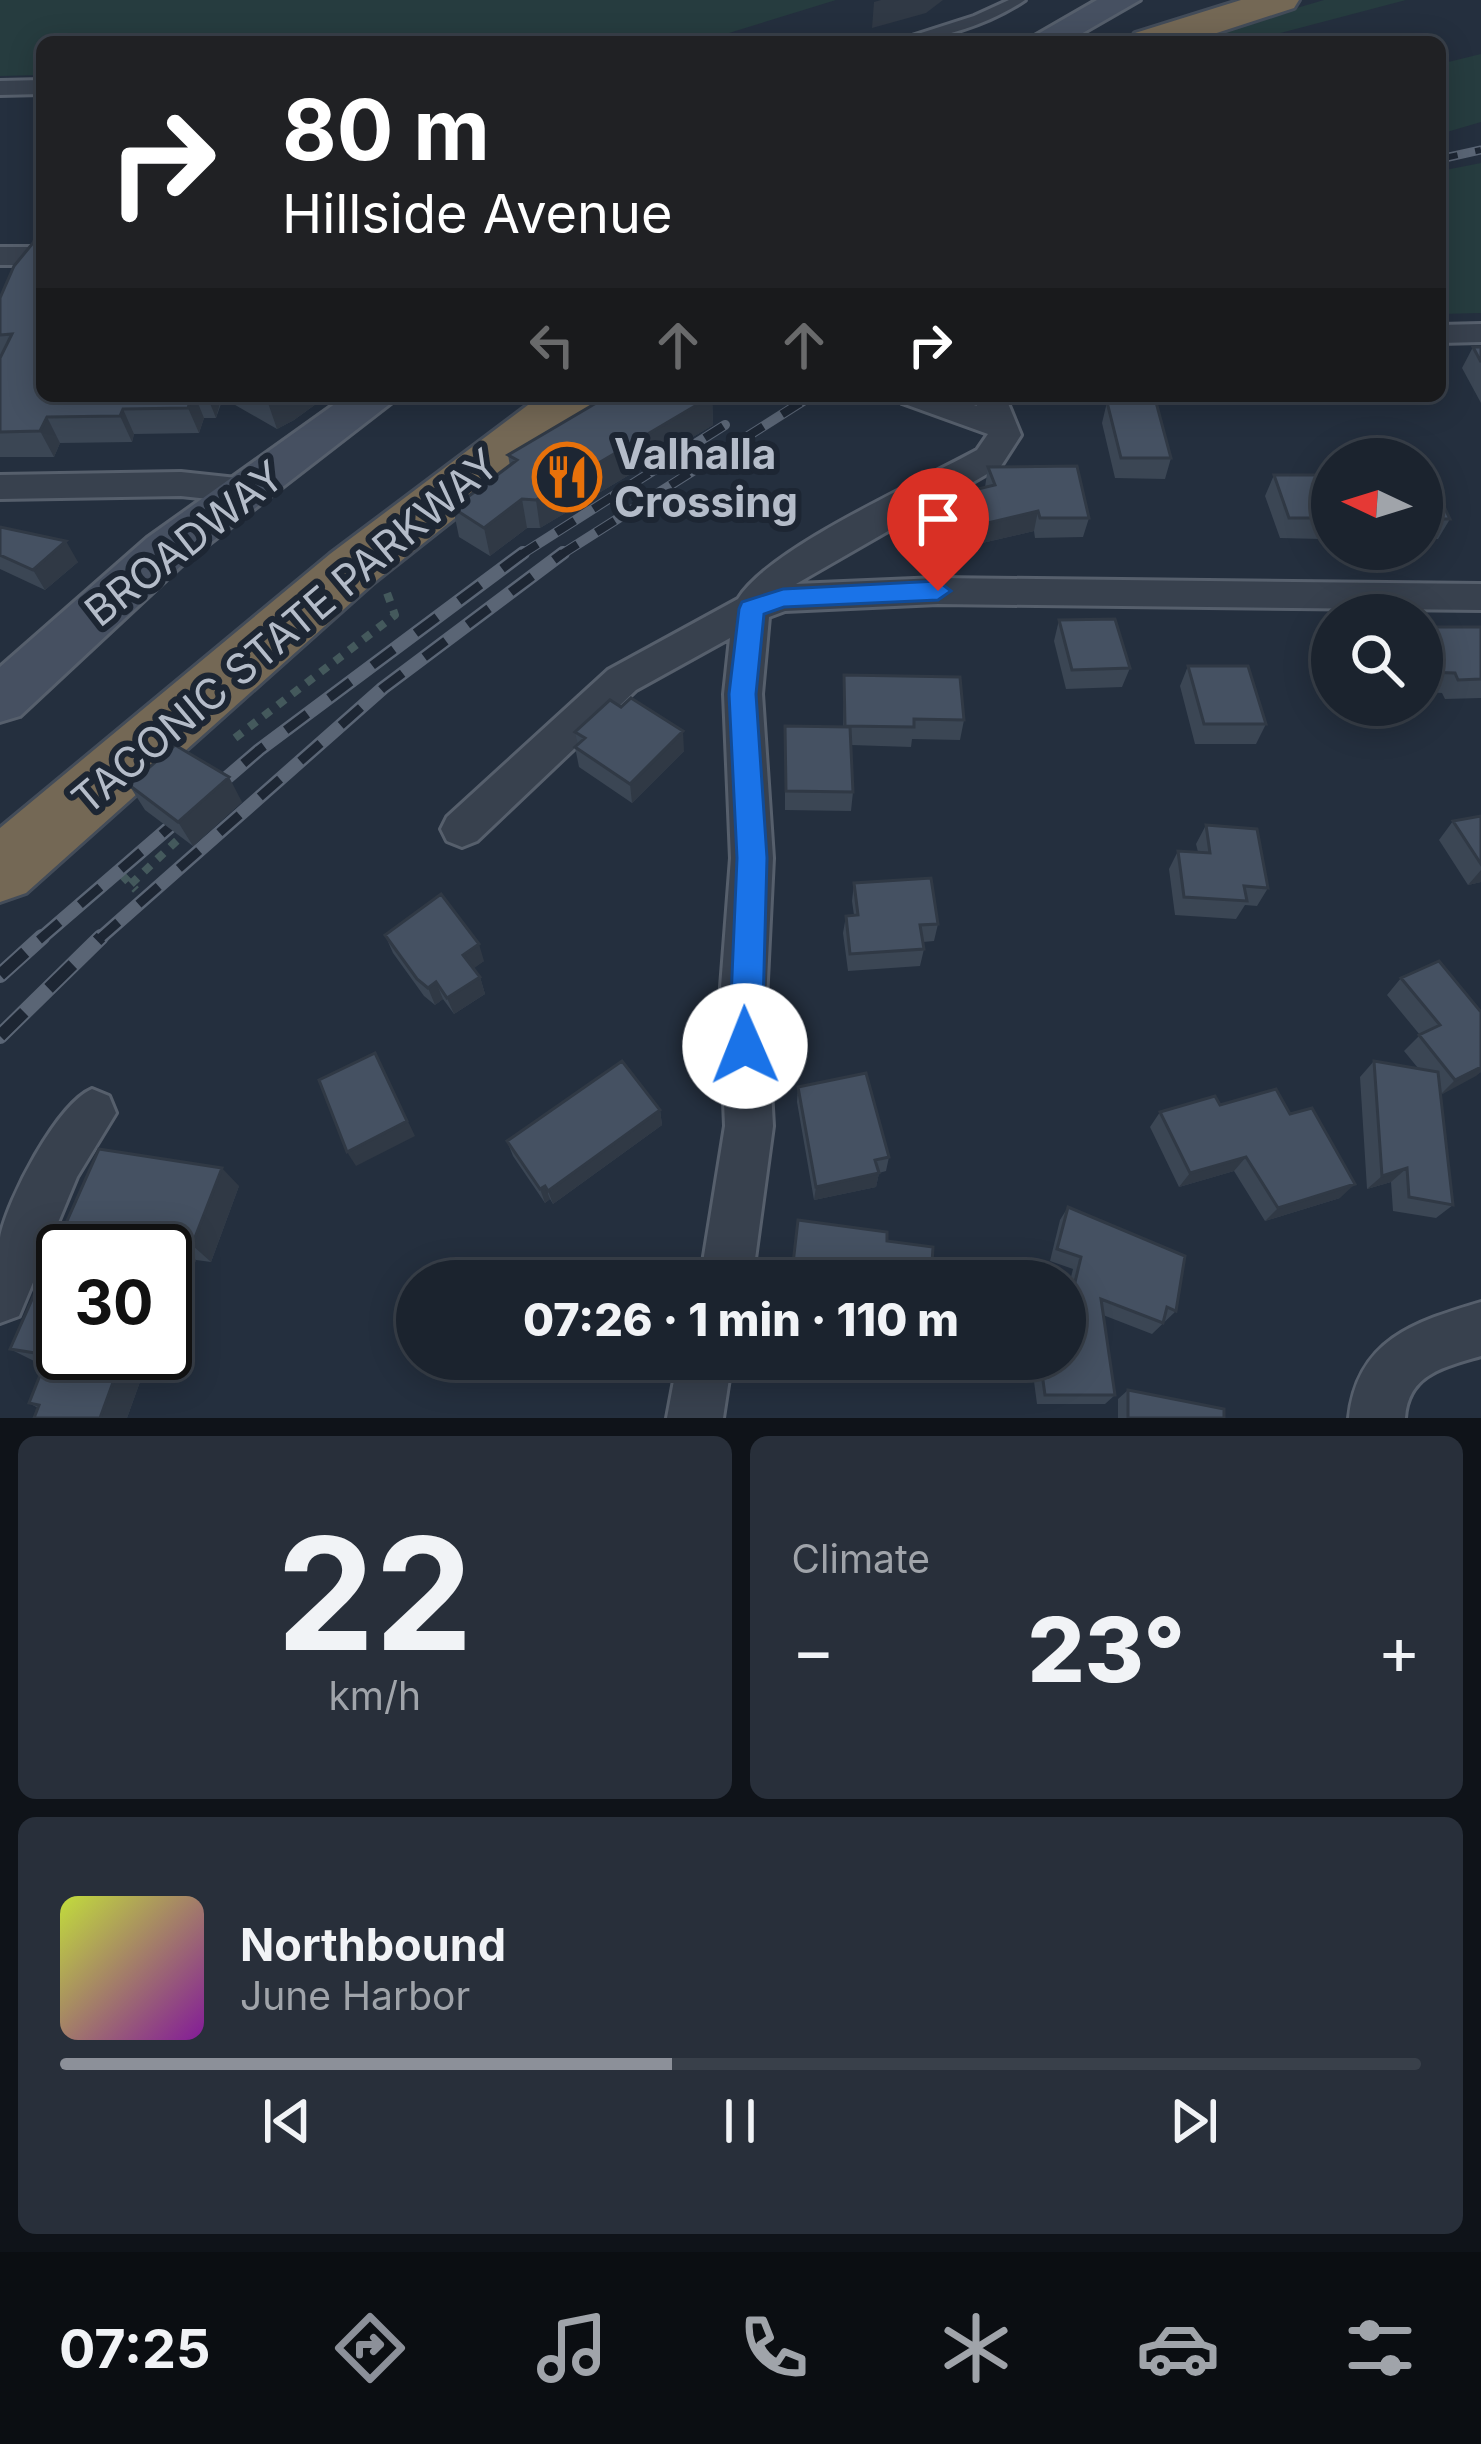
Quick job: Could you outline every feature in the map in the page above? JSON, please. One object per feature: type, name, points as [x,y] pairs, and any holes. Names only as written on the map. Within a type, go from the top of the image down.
[{"type":"highway","points":[[1107,12],[1218,0]]},
{"type":"highway","points":[[1168,36],[1280,0]]},
{"type":"highway","name":"TACONIC STATE PARKWAY","points":[[0,827],[348,536],[551,413]]},
{"type":"highway","name":"TACONIC STATE PARKWAY","points":[[0,871],[351,569],[551,413]]},
{"type":"street","points":[[1054,36],[1107,12]]},
{"type":"street","points":[[0,88],[36,87]]},
{"type":"street","points":[[0,256],[36,256]]},
{"type":"street","points":[[1446,334],[1481,333]]},
{"type":"street","name":"BROADWAY","points":[[0,700],[138,574],[369,402]]},
{"type":"street","points":[[729,1260],[749,1126],[743,1000],[752,858],[742,694],[752,609],[762,590],[794,567],[988,458],[1004,444],[994,411],[946,402]]},
{"type":"street","points":[[0,487],[181,484],[246,491]]},
{"type":"street","points":[[462,829],[622,680],[752,609],[783,598],[938,591],[1481,597]]},
{"type":"street","points":[[0,1297],[60,1160],[92,1113]]},
{"type":"street","points":[[1377,1404],[1404,1355],[1481,1329]]},
{"type":"street","points":[[695,1418],[701,1380]]},
{"type":"lane","points":[[920,36],[978,19],[1019,0]]},
{"type":"lane","points":[[274,664],[468,499],[551,413]]},
{"type":"path","points":[[248,728],[395,615],[378,574]]},
{"type":"path","points":[[122,875],[133,887],[193,826]]},
{"type":"green space","points":[[0,0],[836,0],[727,36],[36,36],[36,75],[0,76]]},
{"type":"green space","points":[[1324,0],[1406,0],[1269,36],[1201,36]]},
{"type":"green space","points":[[1481,54],[1481,122],[1446,132],[1446,63]]},
{"type":"green space","points":[[1481,163],[1481,313],[1446,314],[1446,170]]},
{"type":"building","points":[[36,237],[36,402],[190,402],[188,408],[123,409],[120,416],[47,417],[40,431],[0,432],[0,358],[12,334],[0,335],[0,298],[14,266]]},
{"type":"building","points":[[598,402],[702,402],[536,500],[522,499],[484,528],[453,508],[517,460],[508,455]]},
{"type":"building","points":[[1107,402],[1156,402],[1171,458],[1121,458]]},
{"type":"building","points":[[1077,466],[1089,518],[1040,518],[1038,511],[950,532],[931,500],[995,485],[988,467]]},
{"type":"building","points":[[1274,475],[1311,475],[1311,518],[1289,518]]},
{"type":"building","points":[[0,527],[66,541],[33,570],[0,555]]},
{"type":"building","points":[[1115,619],[1130,668],[1072,670],[1059,620]]},
{"type":"building","points":[[1443,627],[1481,627],[1481,679],[1458,680],[1455,673],[1443,673]]},
{"type":"building","points":[[1188,666],[1248,666],[1266,724],[1204,724]]},
{"type":"building","points":[[844,675],[960,677],[964,720],[914,719],[914,727],[845,726]]},
{"type":"building","points":[[631,698],[683,731],[630,784],[575,747],[585,738],[575,732],[610,700],[621,707]]},
{"type":"building","points":[[785,726],[850,727],[853,792],[786,791]]},
{"type":"building","points":[[175,745],[229,777],[178,822],[129,785]]},
{"type":"building","points":[[1481,816],[1481,864],[1453,821]]},
{"type":"building","points":[[1206,825],[1257,829],[1268,888],[1244,886],[1247,901],[1184,897],[1178,851],[1210,853]]},
{"type":"building","points":[[931,878],[938,924],[920,925],[924,949],[850,954],[846,916],[858,915],[854,883]]},
{"type":"building","points":[[441,894],[479,944],[463,955],[480,977],[447,998],[436,982],[428,988],[417,979],[385,935]]},
{"type":"building","points":[[1439,961],[1481,1012],[1481,1067],[1455,1080],[1419,1035],[1440,1025],[1401,978]]},
{"type":"building","points":[[375,1053],[407,1121],[347,1152],[319,1080]]},
{"type":"building","points":[[622,1061],[660,1110],[548,1191],[545,1186],[540,1189],[507,1141]]},
{"type":"building","points":[[1374,1061],[1438,1072],[1453,1205],[1409,1197],[1407,1168],[1382,1176]]},
{"type":"building","points":[[866,1073],[889,1157],[875,1160],[879,1173],[816,1187],[798,1087]]},
{"type":"building","points":[[1276,1089],[1290,1114],[1312,1108],[1355,1184],[1278,1208],[1246,1157],[1190,1173],[1160,1112],[1215,1096],[1220,1105]]},
{"type":"building","points":[[99,1149],[222,1168],[192,1245],[192,1224],[66,1224]]},
{"type":"building","points":[[1068,1207],[1185,1256],[1176,1311],[1167,1307],[1163,1323],[1101,1299],[1115,1395],[1045,1395],[1043,1380],[1086,1380],[1086,1260],[1057,1249]]},
{"type":"building","points":[[798,1220],[887,1232],[887,1241],[933,1247],[932,1260],[793,1260]]},
{"type":"building","points":[[36,1291],[36,1353],[10,1349]]},
{"type":"building","points":[[38,1380],[114,1380],[100,1418],[34,1418],[39,1405],[29,1403]]},
{"type":"building","points":[[1128,1390],[1224,1409],[1224,1418],[1128,1418]]},
{"type":"railway","points":[[1446,158],[1481,150]]},
{"type":"railway","points":[[559,556],[802,402]]},
{"type":"railway","points":[[519,556],[725,425]]},
{"type":"railway","points":[[39,940],[259,750],[523,553]]},
{"type":"railway","points":[[559,556],[563,553]]},
{"type":"railway","points":[[98,940],[383,688],[559,556]]},
{"type":"railway","points":[[0,975],[42,937]]},
{"type":"railway","points":[[0,1036],[101,937]]},
{"type":"place","name":"Valhalla Crossing","points":[[567,477]]},
{"type":"route","points":[[745,1046],[743,1000],[752,858],[742,694],[752,609],[783,598],[938,591]]}]
